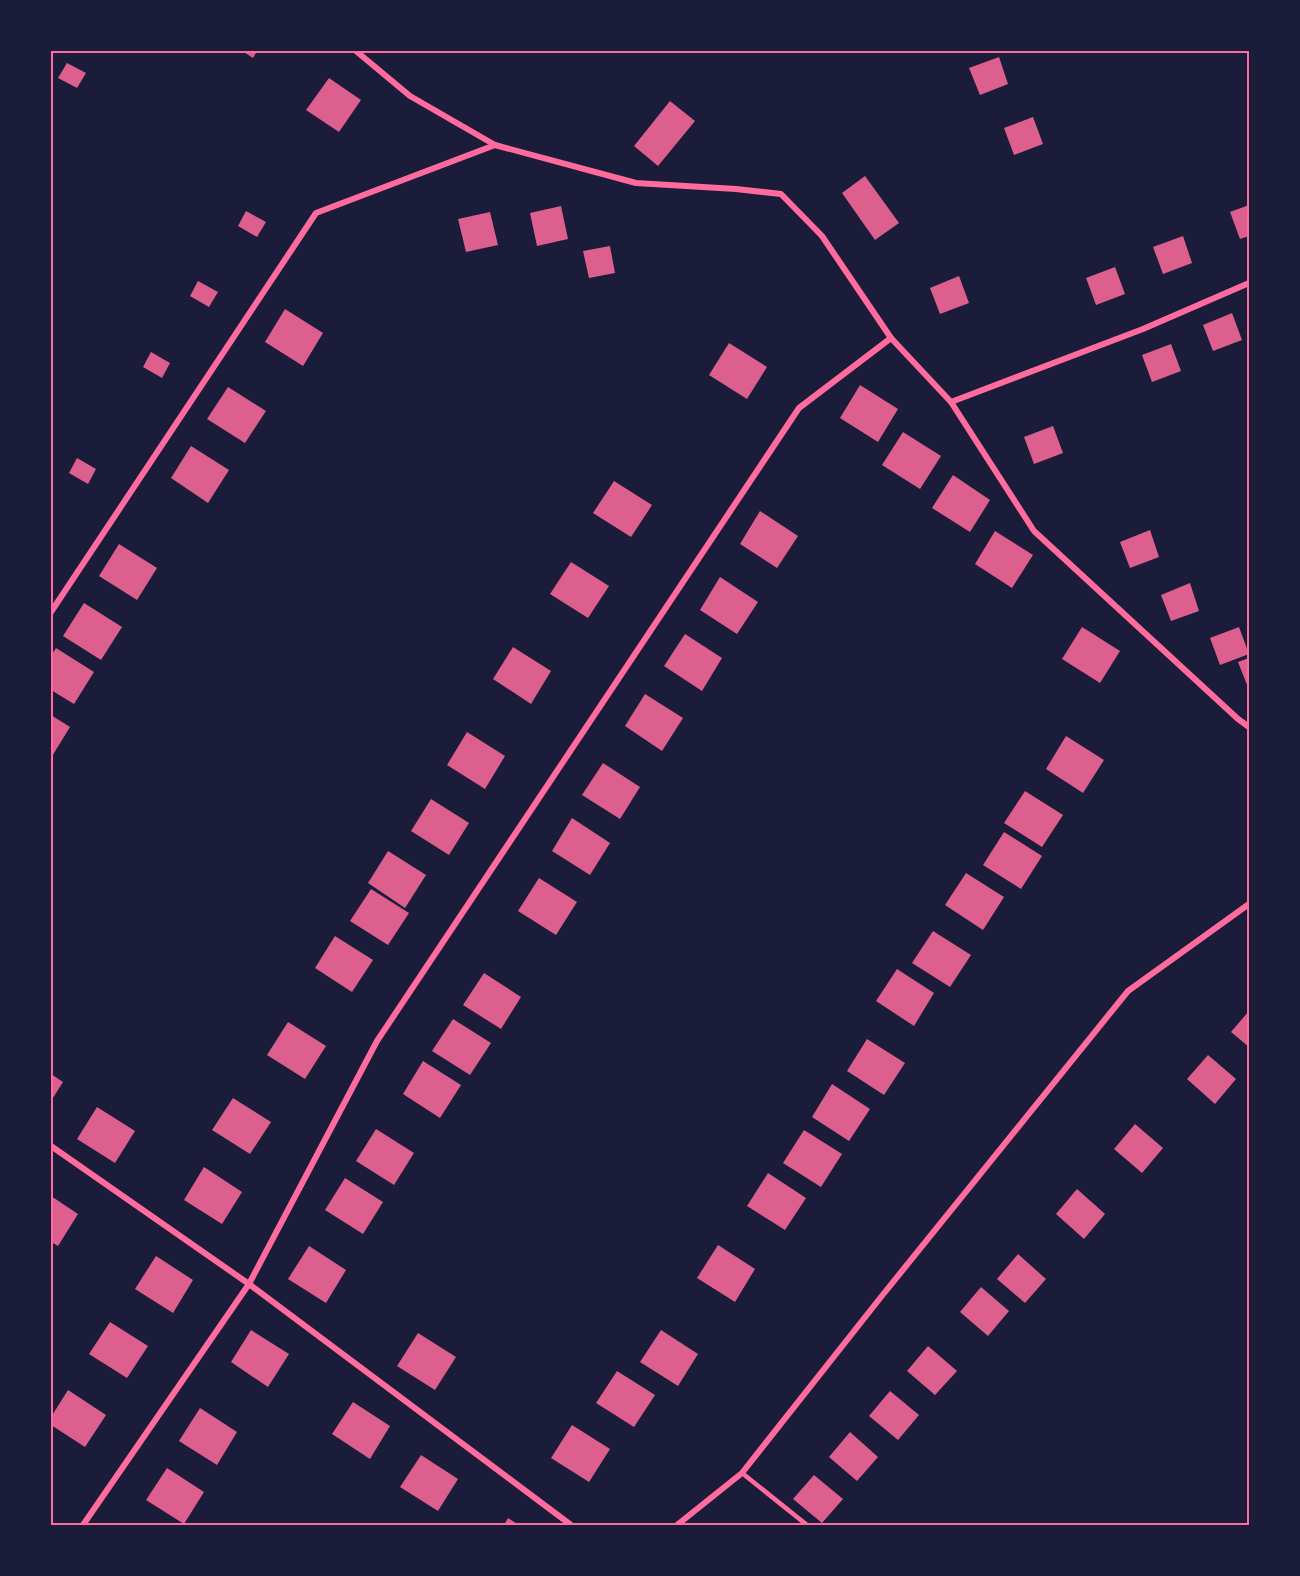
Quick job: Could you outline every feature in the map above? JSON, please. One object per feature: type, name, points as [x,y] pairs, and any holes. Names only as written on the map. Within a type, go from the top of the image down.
[{"type":"street","points":[[356,51],[410,96],[495,145],[636,183],[781,194],[822,236],[891,338],[951,402],[1034,531],[1249,727]]},
{"type":"street","points":[[51,612],[316,213],[495,145]]},
{"type":"street","points":[[951,402],[1143,329],[1249,283]]},
{"type":"street","points":[[83,1525],[249,1284],[377,1041],[799,408],[891,338]]},
{"type":"street","points":[[676,1525],[742,1473],[1128,991],[1249,904]]},
{"type":"street","points":[[51,1146],[249,1284],[572,1525]]},
{"type":"lane","points":[[742,1473],[807,1525]]},
{"type":"building","points":[[242,51],[257,51],[253,58]]},
{"type":"building","points":[[999,57],[1008,84],[980,95],[969,68]]},
{"type":"building","points":[[67,63],[86,73],[77,88],[58,78]]},
{"type":"building","points":[[329,78],[361,100],[339,132],[306,110]]},
{"type":"building","points":[[670,101],[695,121],[658,166],[634,146]]},
{"type":"building","points":[[1033,117],[1043,144],[1014,155],[1004,128]]},
{"type":"building","points":[[865,176],[899,223],[875,240],[842,193]]},
{"type":"building","points":[[1249,205],[1249,236],[1240,239],[1230,212]]},
{"type":"building","points":[[561,206],[568,239],[537,246],[530,213]]},
{"type":"building","points":[[246,211],[266,222],[257,237],[238,226]]},
{"type":"building","points":[[490,212],[498,245],[466,252],[458,219]]},
{"type":"building","points":[[1183,236],[1192,263],[1163,274],[1153,247]]},
{"type":"building","points":[[610,246],[615,273],[589,278],[583,251]]},
{"type":"building","points":[[1115,267],[1125,294],[1096,305],[1086,278]]},
{"type":"building","points":[[959,276],[969,303],[940,314],[930,288]]},
{"type":"building","points":[[198,281],[218,292],[209,307],[190,296]]},
{"type":"building","points":[[285,309],[323,333],[303,366],[265,342]]},
{"type":"building","points":[[1232,313],[1242,340],[1213,351],[1203,325]]},
{"type":"building","points":[[729,343],[767,367],[747,399],[709,375]]},
{"type":"building","points":[[1171,344],[1181,371],[1152,382],[1142,355]]},
{"type":"building","points":[[151,352],[170,363],[162,378],[143,367]]},
{"type":"building","points":[[860,385],[898,409],[878,442],[840,418]]},
{"type":"building","points":[[228,387],[266,411],[245,443],[207,419]]},
{"type":"building","points":[[1053,426],[1063,453],[1034,464],[1024,437]]},
{"type":"building","points":[[903,432],[941,456],[920,489],[882,465]]},
{"type":"building","points":[[191,446],[229,470],[208,503],[171,478]]},
{"type":"building","points":[[77,458],[96,469],[88,484],[69,473]]},
{"type":"building","points":[[953,475],[990,500],[970,532],[932,508]]},
{"type":"building","points":[[614,481],[652,505],[631,537],[593,513]]},
{"type":"building","points":[[760,511],[798,536],[777,568],[740,544]]},
{"type":"building","points":[[1150,530],[1159,557],[1130,568],[1120,542]]},
{"type":"building","points":[[995,531],[1033,555],[1012,588],[975,564]]},
{"type":"building","points":[[119,544],[157,568],[137,600],[99,576]]},
{"type":"building","points":[[571,562],[609,586],[588,618],[550,594]]},
{"type":"building","points":[[720,577],[758,602],[737,634],[700,610]]},
{"type":"building","points":[[1190,583],[1199,611],[1171,621],[1161,595]]},
{"type":"building","points":[[84,603],[122,627],[101,660],[63,636]]},
{"type":"building","points":[[1082,627],[1120,651],[1100,683],[1062,659]]},
{"type":"building","points":[[1239,627],[1249,654],[1220,665],[1210,638]]},
{"type":"building","points":[[685,634],[722,658],[702,691],[664,666]]},
{"type":"building","points":[[513,647],[551,671],[531,704],[493,679]]},
{"type":"building","points":[[56,648],[94,672],[74,704],[51,690],[51,656]]},
{"type":"building","points":[[1249,658],[1249,690],[1238,662]]},
{"type":"building","points":[[645,694],[683,718],[662,751],[625,726]]},
{"type":"building","points":[[51,715],[70,727],[51,758]]},
{"type":"building","points":[[467,732],[505,756],[485,789],[447,765]]},
{"type":"building","points":[[1066,736],[1104,760],[1083,793],[1046,769]]},
{"type":"building","points":[[603,763],[640,787],[620,819],[582,795]]},
{"type":"building","points":[[1025,791],[1063,815],[1042,847],[1004,823]]},
{"type":"building","points":[[431,799],[469,823],[449,855],[411,831]]},
{"type":"building","points":[[572,818],[610,843],[590,875],[552,851]]},
{"type":"building","points":[[1004,832],[1042,856],[1021,889],[983,865]]},
{"type":"building","points":[[388,851],[426,875],[405,908],[368,883]]},
{"type":"building","points":[[966,873],[1004,897],[983,930],[945,905]]},
{"type":"building","points":[[539,878],[577,902],[556,935],[518,911]]},
{"type":"building","points":[[371,889],[409,913],[388,945],[350,921]]},
{"type":"building","points":[[933,931],[971,955],[950,987],[912,963]]},
{"type":"building","points":[[335,936],[373,960],[352,992],[315,968]]},
{"type":"building","points":[[897,969],[934,993],[914,1026],[876,1001]]},
{"type":"building","points":[[484,973],[521,997],[501,1029],[463,1005]]},
{"type":"building","points":[[1249,1011],[1249,1047],[1231,1032]]},
{"type":"building","points":[[453,1019],[491,1043],[470,1075],[432,1051]]},
{"type":"building","points":[[288,1022],[326,1046],[305,1079],[267,1055]]},
{"type":"building","points":[[867,1039],[905,1063],[884,1095],[847,1071]]},
{"type":"building","points":[[1208,1055],[1236,1079],[1215,1104],[1187,1079]]},
{"type":"building","points":[[423,1061],[461,1085],[440,1118],[403,1094]]},
{"type":"building","points":[[51,1074],[63,1082],[51,1101]]},
{"type":"building","points":[[832,1084],[870,1109],[849,1141],[812,1117]]},
{"type":"building","points":[[233,1098],[271,1122],[250,1154],[212,1130]]},
{"type":"building","points":[[97,1107],[135,1131],[115,1163],[77,1139]]},
{"type":"building","points":[[1135,1124],[1163,1148],[1142,1173],[1114,1149]]},
{"type":"building","points":[[376,1129],[414,1153],[394,1185],[356,1161]]},
{"type":"building","points":[[804,1130],[842,1154],[821,1187],[783,1163]]},
{"type":"building","points":[[204,1167],[242,1192],[222,1224],[184,1200]]},
{"type":"building","points":[[768,1173],[806,1198],[785,1230],[747,1206]]},
{"type":"building","points":[[345,1178],[383,1202],[363,1234],[325,1210]]},
{"type":"building","points":[[1077,1189],[1105,1214],[1084,1239],[1056,1214]]},
{"type":"building","points":[[51,1196],[78,1214],[58,1246],[51,1242]]},
{"type":"building","points":[[718,1245],[755,1269],[735,1302],[697,1278]]},
{"type":"building","points":[[309,1246],[346,1270],[326,1303],[288,1279]]},
{"type":"building","points":[[1018,1254],[1046,1279],[1025,1303],[997,1279]]},
{"type":"building","points":[[156,1256],[193,1280],[173,1313],[135,1289]]},
{"type":"building","points":[[981,1287],[1009,1311],[988,1336],[960,1312]]},
{"type":"building","points":[[110,1322],[148,1346],[127,1378],[89,1354]]},
{"type":"building","points":[[251,1330],[289,1354],[268,1387],[231,1362]]},
{"type":"building","points":[[661,1330],[698,1354],[678,1386],[640,1362]]},
{"type":"building","points":[[418,1333],[456,1357],[435,1390],[397,1366]]},
{"type":"building","points":[[928,1346],[957,1371],[935,1395],[907,1371]]},
{"type":"building","points":[[617,1371],[655,1395],[634,1427],[596,1403]]},
{"type":"building","points":[[68,1390],[106,1415],[85,1447],[51,1425],[51,1417]]},
{"type":"building","points":[[890,1391],[919,1415],[898,1440],[869,1416]]},
{"type":"building","points":[[353,1402],[390,1426],[370,1459],[332,1434]]},
{"type":"building","points":[[200,1408],[237,1432],[217,1465],[179,1441]]},
{"type":"building","points":[[572,1425],[610,1449],[589,1482],[551,1458]]},
{"type":"building","points":[[850,1432],[878,1457],[857,1481],[829,1457]]},
{"type":"building","points":[[421,1455],[458,1479],[438,1511],[400,1487]]},
{"type":"building","points":[[167,1468],[204,1492],[184,1524],[146,1500]]},
{"type":"building","points":[[814,1475],[843,1499],[822,1523],[793,1499]]},
{"type":"building","points":[[508,1518],[519,1525],[504,1525]]}]
